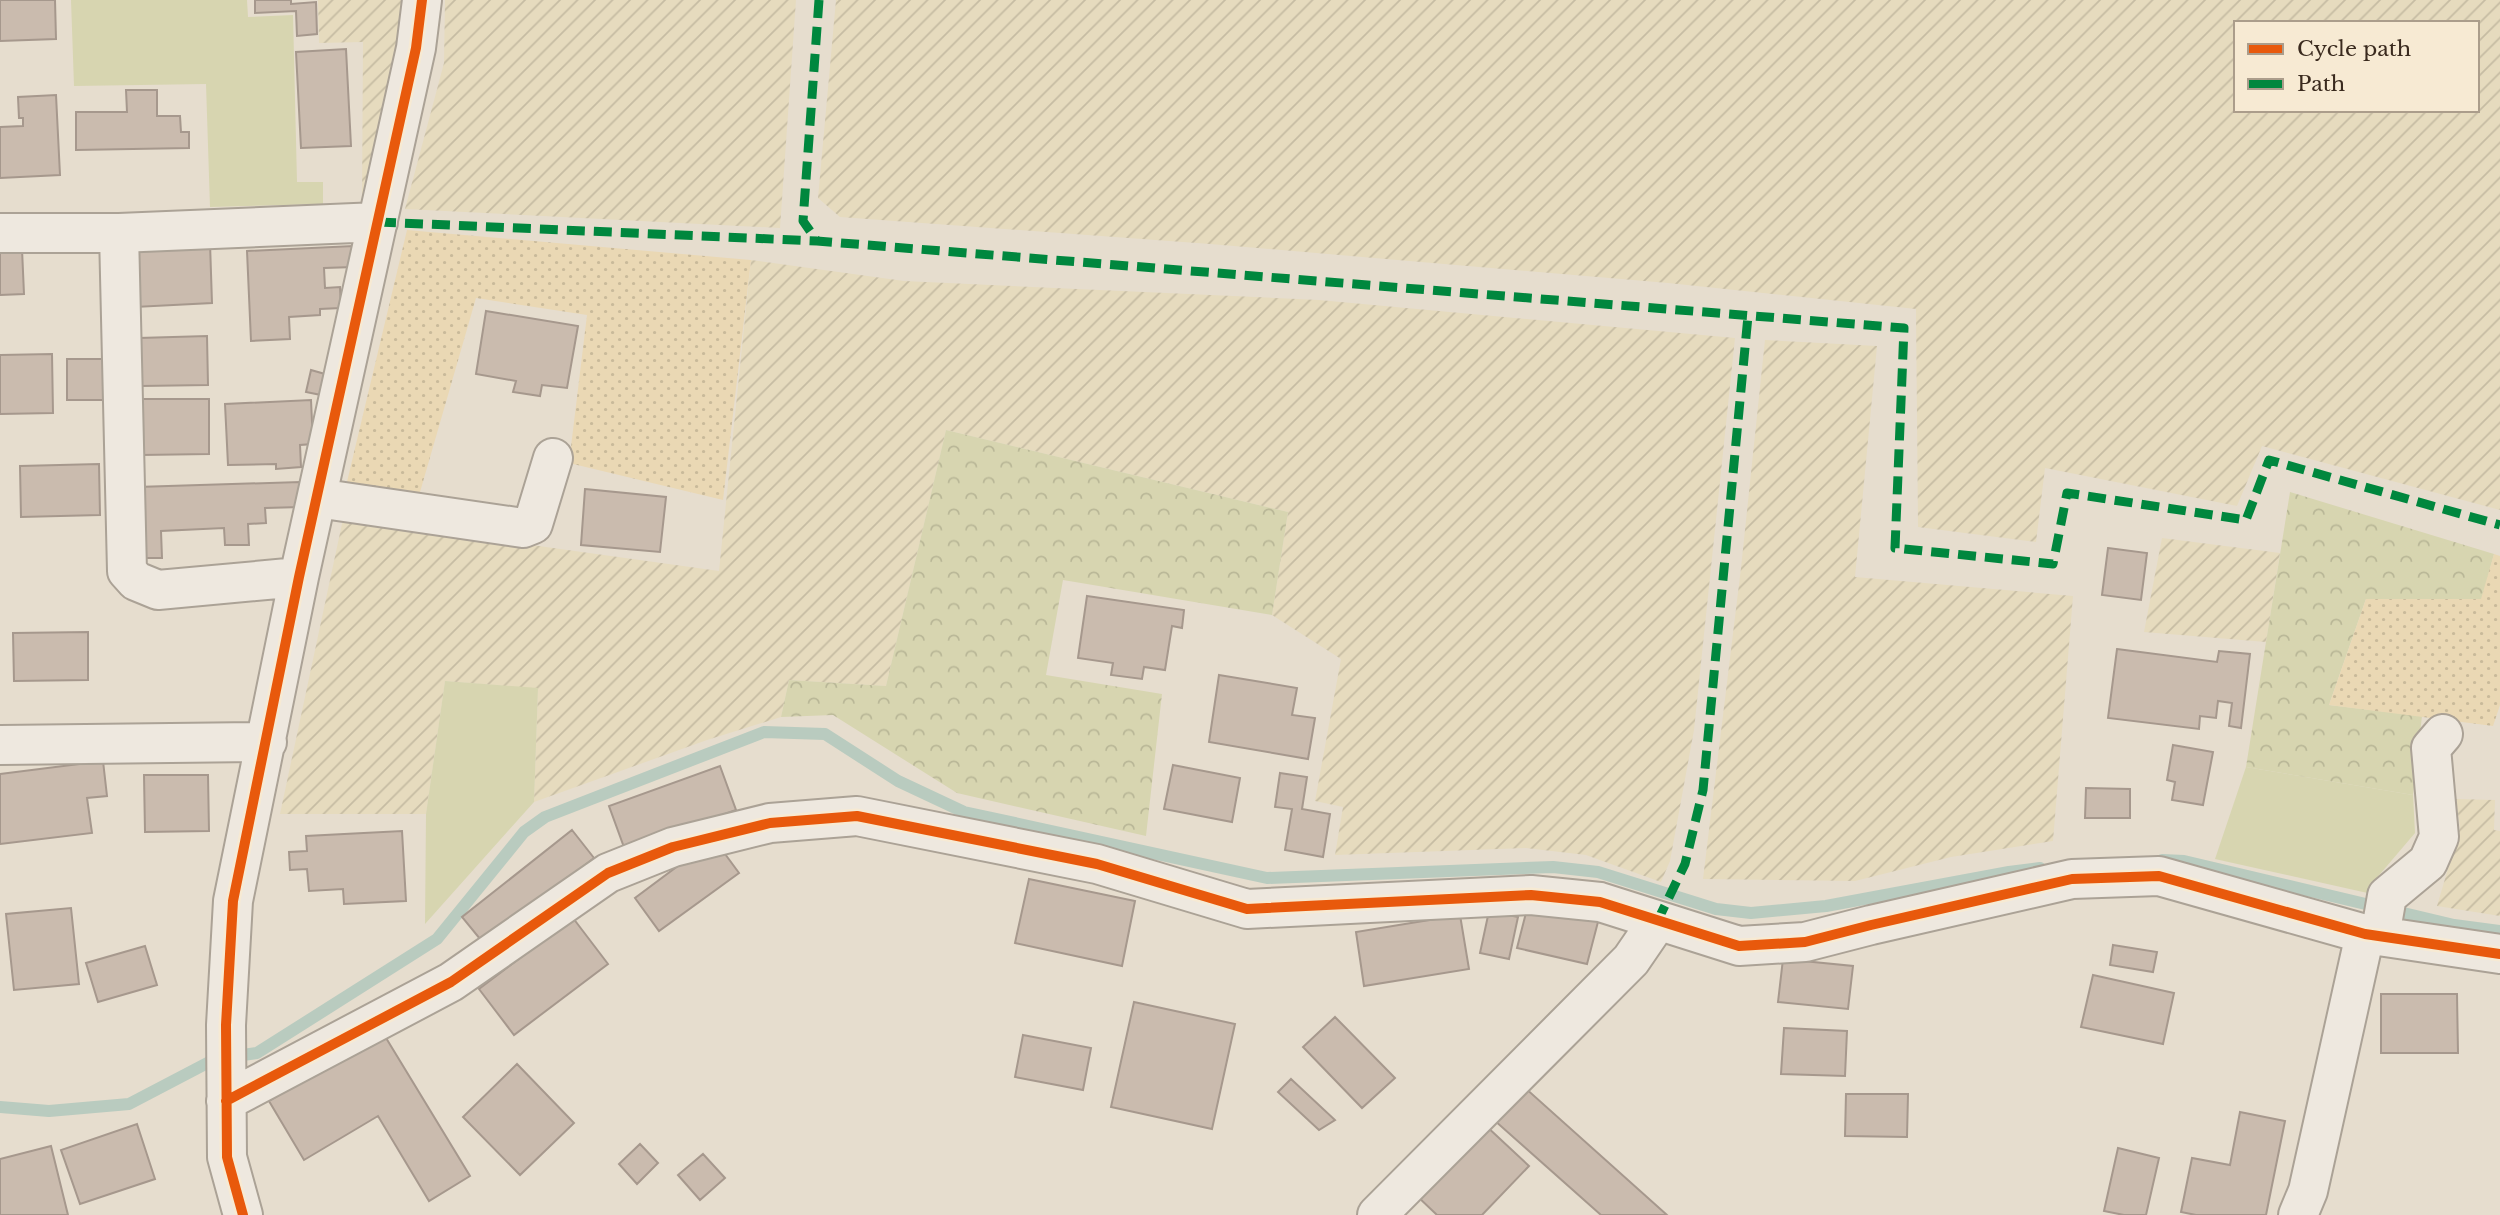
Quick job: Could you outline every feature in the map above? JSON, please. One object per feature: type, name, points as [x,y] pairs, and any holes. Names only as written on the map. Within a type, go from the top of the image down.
[{"type":"street","points":[[243,1215],[227,1157],[226,1025],[233,901],[299,577],[416,48],[422,0]]},
{"type":"street","points":[[0,233],[119,233],[378,222]]},
{"type":"street","points":[[119,233],[127,571],[136,581],[158,590],[299,577]]},
{"type":"street","points":[[317,498],[523,528],[533,524],[553,458]]},
{"type":"street","points":[[2298,1215],[2308,1191],[2378,925],[2428,862],[2439,837],[2431,748],[2443,734]]},
{"type":"street","points":[[0,745],[267,742]]},
{"type":"street","points":[[226,1091],[451,982],[608,873],[673,846],[770,823],[857,816],[1097,864],[1247,909],[1531,895],[1600,902],[1739,946],[1805,943],[1871,925],[2072,879],[2160,876],[2500,954]]},
{"type":"street","points":[[1377,1215],[1631,960],[1657,922]]},
{"type":"shaded area","points":[[318,0],[405,0],[370,202],[362,203],[363,42],[319,43]]},
{"type":"shaded area","points":[[445,0],[796,0],[780,228],[405,209],[444,63]]},
{"type":"shaded area","points":[[836,0],[2500,0],[2500,510],[2262,446],[2237,506],[2045,468],[2036,542],[1918,527],[1916,309],[1668,283],[1210,244],[840,217],[818,198]]},
{"type":"shaded area","points":[[751,260],[904,281],[1319,300],[1735,338],[1694,730],[1670,861],[1661,882],[1586,855],[1526,848],[1335,855],[1343,807],[1315,801],[1341,659],[1272,615],[1288,512],[946,430],[886,686],[789,680],[781,717],[707,740],[534,802],[538,689],[445,681],[426,814],[280,814],[343,519],[719,571]]},
{"type":"shaded area","points":[[1765,340],[1877,346],[1855,577],[2073,596],[2053,841],[1951,857],[1855,881],[1703,879],[1741,568]]},
{"type":"shaded area","points":[[2162,538],[2280,553],[2266,642],[2144,632]]},
{"type":"shaded area","points":[[2456,799],[2495,800],[2494,830],[2500,831],[2500,916],[2437,906],[2460,828]]},
{"type":"green space","points":[[71,0],[247,0],[248,17],[293,15],[297,182],[323,182],[323,204],[210,207],[206,84],[74,86]]},
{"type":"green space","points":[[946,430],[1288,512],[1272,615],[1063,580],[1046,675],[1162,694],[1146,836],[957,793],[833,715],[781,717],[789,680],[886,686]]},
{"type":"green space","points":[[2290,492],[2494,554],[2482,599],[2366,599],[2329,705],[2422,716],[2413,795],[2246,767]]},
{"type":"green space","points":[[445,681],[538,688],[534,802],[425,924],[426,814]]},
{"type":"green space","points":[[2246,767],[2413,795],[2415,833],[2375,880],[2372,894],[2215,859]]},
{"type":"sand","points":[[407,230],[751,260],[723,500],[569,463],[587,315],[476,298],[418,499],[346,486]]},
{"type":"sand","points":[[2494,554],[2500,556],[2500,705],[2493,726],[2329,705],[2366,599],[2481,599]]},
{"type":"building","points":[[0,0],[55,0],[56,39],[0,41]]},
{"type":"building","points":[[255,0],[291,0],[291,4],[316,2],[317,34],[297,36],[296,11],[255,13]]},
{"type":"building","points":[[346,49],[351,146],[301,148],[296,52]]},
{"type":"building","points":[[126,90],[157,90],[157,116],[180,116],[181,132],[189,132],[189,148],[76,150],[76,112],[127,112]]},
{"type":"building","points":[[56,95],[60,175],[0,178],[0,127],[23,126],[23,118],[19,118],[18,97]]},
{"type":"building","points":[[210,243],[212,303],[135,307],[132,247]]},
{"type":"building","points":[[353,246],[354,267],[324,268],[325,288],[340,287],[341,308],[320,309],[320,315],[289,317],[290,339],[251,341],[247,251]]},
{"type":"building","points":[[22,249],[24,294],[0,295],[0,250]]},
{"type":"building","points":[[486,311],[578,326],[567,388],[542,385],[540,396],[513,392],[516,381],[476,374]]},
{"type":"building","points":[[207,336],[208,385],[141,386],[139,338]]},
{"type":"building","points":[[52,354],[53,413],[0,414],[0,355]]},
{"type":"building","points":[[67,359],[103,359],[103,400],[67,400]]},
{"type":"building","points":[[311,370],[325,374],[321,395],[306,392]]},
{"type":"building","points":[[140,399],[209,399],[209,454],[141,455]]},
{"type":"building","points":[[311,400],[313,444],[300,445],[301,467],[276,469],[276,464],[228,465],[225,404]]},
{"type":"building","points":[[99,464],[100,515],[21,517],[20,466]]},
{"type":"building","points":[[300,482],[301,507],[265,508],[266,523],[248,524],[249,545],[225,545],[224,528],[161,531],[162,558],[140,558],[137,487]]},
{"type":"building","points":[[585,489],[666,497],[660,552],[581,545]]},
{"type":"building","points":[[2108,548],[2147,553],[2141,600],[2102,595]]},
{"type":"building","points":[[1087,596],[1184,610],[1182,628],[1172,626],[1165,670],[1144,667],[1142,679],[1111,675],[1113,663],[1078,658]]},
{"type":"building","points":[[88,632],[88,680],[14,681],[13,633]]},
{"type":"building","points":[[2117,649],[2217,662],[2219,651],[2250,654],[2241,728],[2229,726],[2232,703],[2218,701],[2216,718],[2200,716],[2199,729],[2108,718]]},
{"type":"building","points":[[1219,675],[1297,688],[1292,715],[1315,718],[1308,759],[1209,742]]},
{"type":"building","points":[[2173,745],[2213,752],[2203,805],[2172,800],[2175,782],[2167,780]]},
{"type":"building","points":[[103,761],[107,796],[87,798],[92,833],[0,844],[0,774]]},
{"type":"building","points":[[1173,765],[1240,778],[1232,822],[1164,809]]},
{"type":"building","points":[[720,766],[736,810],[625,850],[609,806]]},
{"type":"building","points":[[1280,773],[1307,777],[1302,809],[1330,814],[1323,857],[1285,850],[1292,809],[1275,807]]},
{"type":"building","points":[[144,775],[208,775],[209,831],[145,832]]},
{"type":"building","points":[[2086,788],[2130,789],[2130,818],[2085,818]]},
{"type":"building","points":[[572,830],[594,858],[485,945],[462,917]]},
{"type":"building","points":[[402,831],[406,901],[344,904],[343,889],[309,891],[307,869],[290,870],[289,852],[307,851],[306,836]]},
{"type":"building","points":[[714,839],[739,873],[659,931],[635,898]]},
{"type":"building","points":[[1029,879],[1135,901],[1122,966],[1015,943]]},
{"type":"building","points":[[1529,901],[1599,918],[1587,964],[1517,948]]},
{"type":"building","points":[[71,908],[79,984],[14,990],[6,914]]},
{"type":"building","points":[[1489,911],[1518,917],[1509,959],[1480,953]]},
{"type":"building","points":[[1460,915],[1469,969],[1364,986],[1356,932]]},
{"type":"building","points":[[573,918],[608,964],[514,1035],[479,989]]},
{"type":"building","points":[[2113,945],[2157,952],[2153,972],[2110,965]]},
{"type":"building","points":[[145,946],[157,985],[98,1002],[86,963]]},
{"type":"building","points":[[1783,959],[1853,966],[1848,1009],[1778,1002]]},
{"type":"building","points":[[2093,975],[2174,993],[2163,1044],[2081,1027]]},
{"type":"building","points":[[2381,994],[2457,994],[2458,1053],[2381,1053]]},
{"type":"building","points":[[1134,1002],[1235,1024],[1212,1129],[1111,1107]]},
{"type":"building","points":[[1335,1017],[1395,1078],[1362,1108],[1303,1047]]},
{"type":"building","points":[[1784,1028],[1847,1031],[1845,1076],[1781,1074]]},
{"type":"building","points":[[383,1033],[470,1176],[429,1201],[378,1116],[304,1160],[269,1101]]},
{"type":"building","points":[[1023,1035],[1091,1048],[1083,1090],[1015,1077]]},
{"type":"building","points":[[517,1064],[574,1123],[520,1175],[463,1117]]},
{"type":"building","points":[[1291,1079],[1335,1120],[1319,1130],[1278,1092]]},
{"type":"building","points":[[1524,1087],[1667,1215],[1601,1215],[1494,1120]]},
{"type":"building","points":[[1846,1094],[1908,1094],[1907,1137],[1845,1136]]},
{"type":"building","points":[[2240,1112],[2285,1121],[2266,1215],[2196,1215],[2181,1212],[2192,1158],[2230,1165]]},
{"type":"building","points":[[137,1124],[155,1179],[80,1204],[61,1150]]},
{"type":"building","points":[[1484,1124],[1529,1166],[1482,1215],[1437,1215],[1416,1195]]},
{"type":"building","points":[[640,1144],[658,1163],[637,1184],[619,1164]]},
{"type":"building","points":[[51,1146],[68,1215],[0,1215],[0,1159]]},
{"type":"building","points":[[2118,1148],[2159,1158],[2146,1215],[2104,1211]]},
{"type":"building","points":[[703,1154],[725,1178],[700,1200],[678,1175]]},
{"type":"waterway","points":[[0,1107],[49,1111],[129,1104],[215,1059],[257,1053],[437,939],[524,832],[545,817],[764,732],[825,734],[898,781],[964,812],[1267,878],[1553,867],[1598,872],[1716,909],[1751,913],[1826,906],[2040,868]]},
{"type":"waterway","points":[[2162,860],[2184,861],[2454,925],[2500,931]]},
{"type":"marked path","points":[[819,0],[803,221],[817,241],[1904,328],[1895,548],[2053,564],[2067,493],[2246,520],[2269,460],[2500,525]]},
{"type":"marked path","points":[[378,222],[817,241]]},
{"type":"marked path","points":[[1657,922],[1685,864],[1703,790],[1748,316]]},
{"type":"cycle path","points":[[243,1215],[227,1157],[226,1025],[233,901],[299,577],[416,48],[422,0]]},
{"type":"cycle path","points":[[226,1101],[451,982],[608,873],[673,847],[770,823],[857,816],[1097,864],[1247,909],[1531,895],[1600,902],[1739,946],[1805,942],[2072,879],[2159,876],[2365,934],[2500,954]]}]
